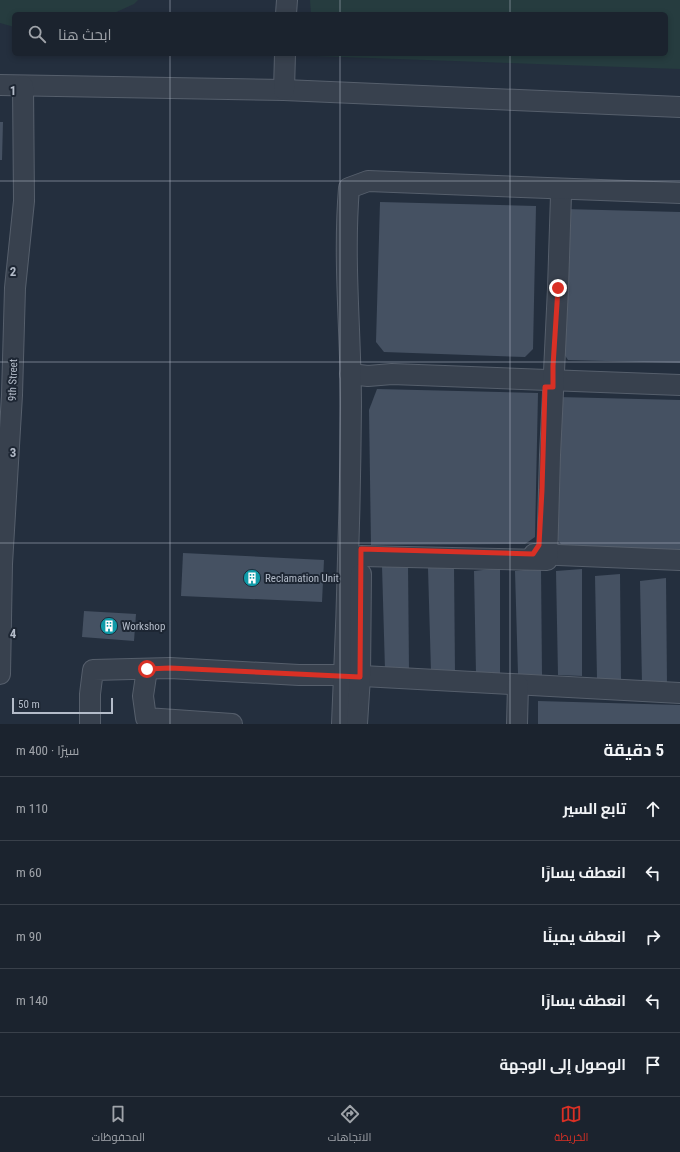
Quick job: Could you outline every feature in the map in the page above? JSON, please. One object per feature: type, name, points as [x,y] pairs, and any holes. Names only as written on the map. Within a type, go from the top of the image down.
[{"type":"street","points":[[286,12],[287,0]]},
{"type":"street","points":[[284,90],[285,56]]},
{"type":"street","points":[[0,72],[13,72],[23,86]]},
{"type":"street","points":[[0,85],[284,90],[680,107]]},
{"type":"street","name":"9th Street","points":[[0,674],[2,564],[12,395],[15,288],[24,200],[23,86]]},
{"type":"street","points":[[342,724],[352,676],[361,553],[357,380],[346,237],[349,188],[368,181],[680,200]]},
{"type":"street","points":[[554,193],[680,193]]},
{"type":"street","points":[[543,556],[539,545],[549,384],[551,230],[554,193]]},
{"type":"street","points":[[357,380],[377,382],[436,383],[680,385]]},
{"type":"street","points":[[357,380],[351,405],[348,558],[352,676],[357,724]]},
{"type":"street","points":[[549,384],[680,392]]},
{"type":"street","points":[[361,553],[680,560]]},
{"type":"street","points":[[543,556],[680,565]]},
{"type":"street","points":[[90,724],[90,694],[93,670],[170,668],[680,693]]},
{"type":"street","points":[[147,669],[143,696],[146,718],[232,724]]},
{"type":"street","points":[[517,724],[518,685]]},
{"type":"green space","points":[[0,0],[138,0],[134,4],[116,12],[12,12],[12,26],[0,23]]},
{"type":"green space","points":[[310,0],[680,0],[680,69],[314,56],[668,56],[668,12],[311,12]]},
{"type":"building","points":[[0,122],[3,122],[2,160],[0,160]]},
{"type":"building","points":[[380,202],[536,206],[533,349],[525,357],[384,352],[376,342]]},
{"type":"building","points":[[564,209],[680,212],[680,363],[568,360],[561,349]]},
{"type":"building","points":[[377,389],[538,393],[535,537],[525,544],[371,545],[369,410]]},
{"type":"building","points":[[558,397],[680,400],[680,551],[563,547],[555,536]]},
{"type":"building","name":"Reclamation Unit","points":[[183,553],[324,560],[322,602],[181,596]]},
{"type":"building","points":[[408,564],[409,671],[385,670],[382,566]]},
{"type":"building","points":[[454,566],[455,673],[431,672],[428,568]]},
{"type":"building","points":[[500,568],[500,675],[476,674],[474,571]]},
{"type":"building","points":[[541,568],[542,675],[518,674],[515,571]]},
{"type":"building","points":[[582,569],[582,676],[558,675],[556,571]]},
{"type":"building","points":[[620,574],[621,680],[597,679],[595,576]]},
{"type":"building","points":[[666,578],[667,685],[642,684],[640,581]]},
{"type":"building","name":"Workshop","points":[[84,611],[136,614],[134,641],[82,637]]},
{"type":"building","points":[[538,701],[680,705],[680,724],[538,724]]},
{"type":"place","name":"Reclamation Unit","points":[[252,578]]},
{"type":"place","name":"Workshop","points":[[109,626]]},
{"type":"route","points":[[147,669],[170,668],[300,675],[344,675],[360,677],[361,549],[533,554],[539,545],[545,387],[553,387],[554,380],[553,366],[558,288]]}]
